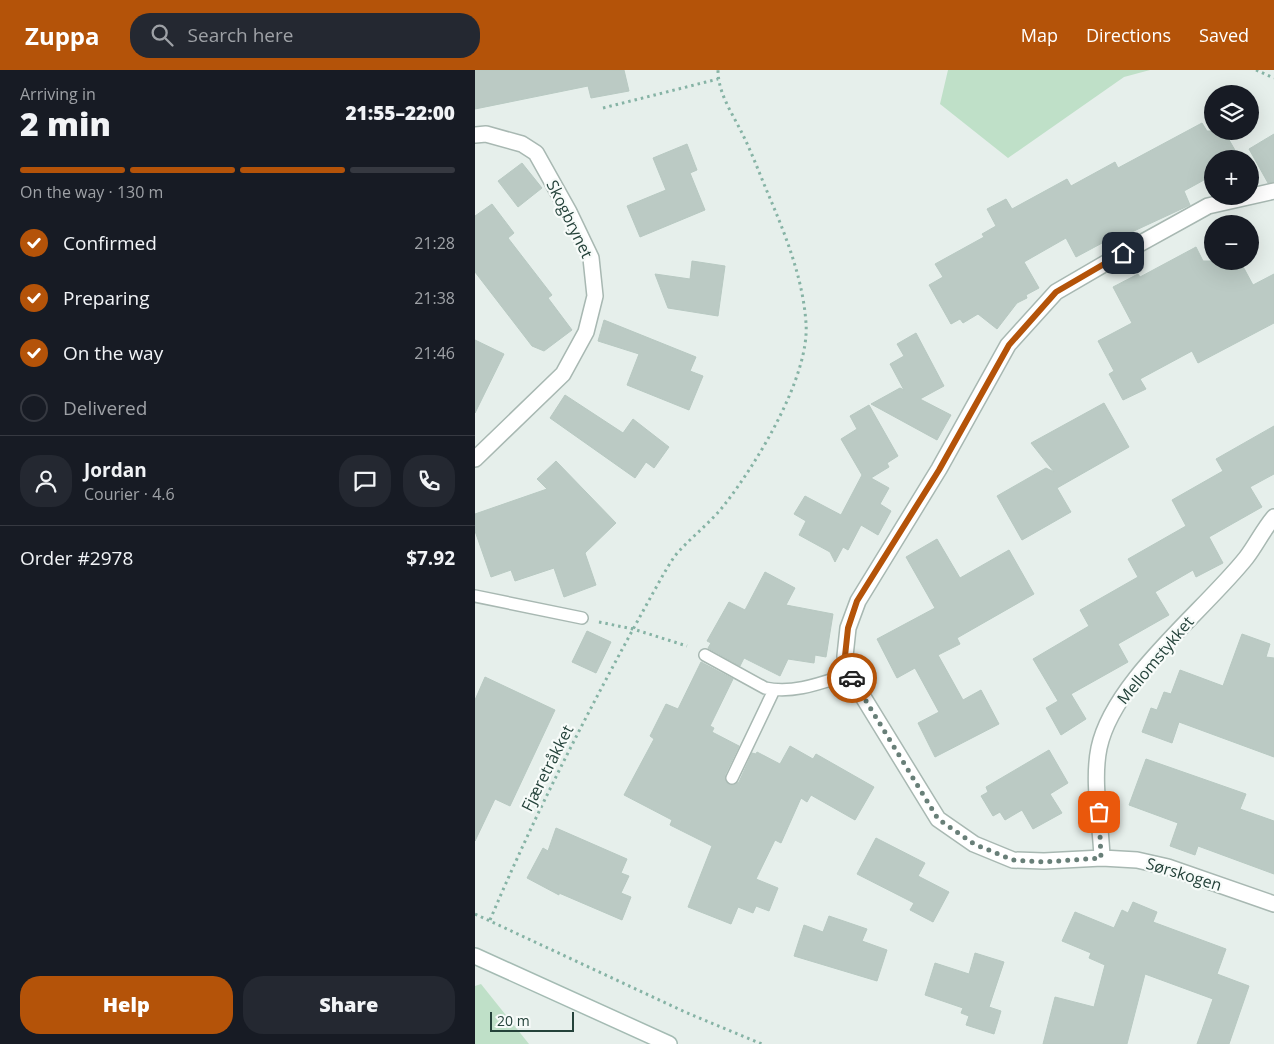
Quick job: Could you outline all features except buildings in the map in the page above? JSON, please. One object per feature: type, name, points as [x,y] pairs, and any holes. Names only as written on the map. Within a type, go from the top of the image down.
[{"type":"street","name":"Skogbrynet","points":[[475,135],[486,134],[522,144],[536,153],[569,212],[591,258],[595,296],[586,332],[563,374],[475,458]]},
{"type":"street","name":"Sørskogen","points":[[1274,191],[1208,206],[1056,292],[1009,345],[939,470],[857,601],[848,628],[845,656],[849,674],[938,819],[974,844],[1013,860],[1044,862],[1101,858],[1137,860],[1168,867],[1274,904]]},
{"type":"street","name":"Mellomstykket","points":[[1101,858],[1097,793],[1099,748],[1113,710],[1150,663],[1246,558],[1274,517]]},
{"type":"street","points":[[475,956],[669,1044]]},
{"type":"lane","points":[[475,596],[582,618]]},
{"type":"lane","points":[[705,655],[765,688],[774,690],[787,691],[849,674]]},
{"type":"lane","points":[[732,778],[774,690]]},
{"type":"path","name":"Fjæretråkket","points":[[490,920],[526,838],[633,629],[678,552],[724,506],[754,463],[788,398],[804,348],[807,324],[797,271],[777,215],[743,134],[725,100],[718,79],[718,70]]},
{"type":"path","points":[[1255,70],[1274,78]]},
{"type":"path","points":[[603,108],[718,79]]},
{"type":"path","points":[[582,618],[633,629],[686,646],[705,655]]},
{"type":"path","points":[[475,914],[685,1012],[762,1044]]},
{"type":"green space","points":[[948,70],[1150,70],[1124,77],[1008,158],[940,104]]},
{"type":"green space","points":[[481,984],[529,1044],[475,1044],[475,986]]},
{"type":"way so far","points":[[852,678],[938,819],[974,844],[1013,860],[1044,862],[1101,858],[1099,812]]},
{"type":"route","points":[[852,678],[849,674],[845,656],[848,628],[857,601],[939,470],[1009,345],[1056,292],[1123,253]]}]
